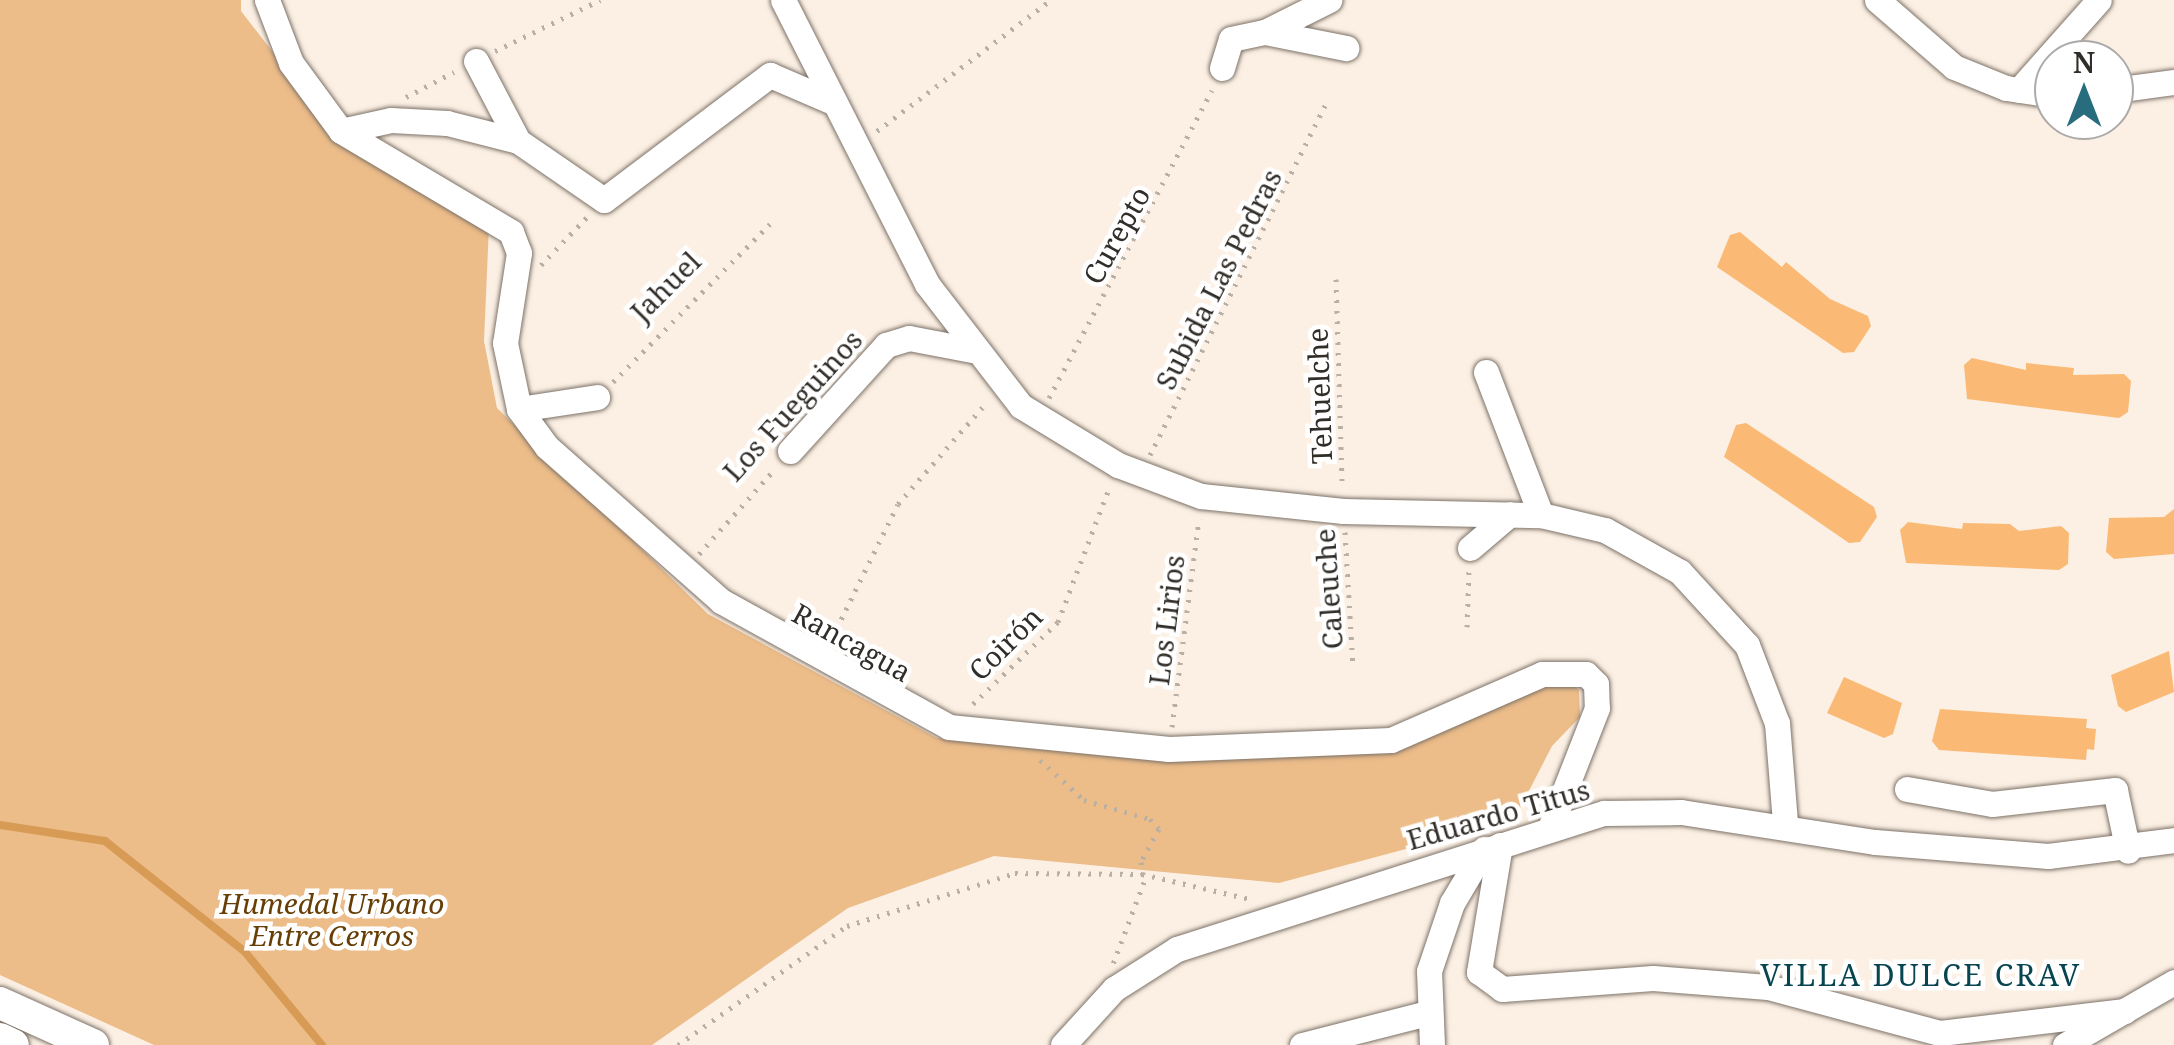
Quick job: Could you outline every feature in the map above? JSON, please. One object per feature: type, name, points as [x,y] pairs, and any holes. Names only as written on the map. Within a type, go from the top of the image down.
[{"type":"main road","points":[[0,1003],[94,1045]]},
{"type":"main road","points":[[0,1039],[13,1045]]},
{"type":"street","name":"Rancagua","points":[[267,0],[291,64],[341,131],[511,232],[519,254],[505,343],[519,409],[547,447],[683,572],[820,661],[949,727],[1169,749],[1391,740],[1568,670],[1596,684],[1597,708],[1550,828]]},
{"type":"street","points":[[783,0],[927,284],[972,350],[1038,418],[1129,470],[1202,496],[1343,511],[1541,515],[1605,530],[1680,572],[1747,645],[1778,722],[1785,822]]},
{"type":"street","points":[[1222,68],[1230,39],[1265,32],[1329,0]]},
{"type":"street","points":[[2019,90],[2098,0]]},
{"type":"street","points":[[1889,5],[1954,67],[2034,92]]},
{"type":"street","points":[[1265,32],[1346,48]]},
{"type":"street","points":[[476,60],[518,142]]},
{"type":"street","points":[[341,131],[392,120],[447,123],[518,142],[604,200],[770,75],[832,102]]},
{"type":"street","points":[[2134,87],[2174,82]]},
{"type":"street","name":"Los Fueguinos","points":[[790,451],[886,344],[909,338],[972,350]]},
{"type":"street","points":[[1486,372],[1541,515]]},
{"type":"street","points":[[519,409],[597,397]]},
{"type":"street","points":[[1470,548],[1510,514]]},
{"type":"street","points":[[1907,790],[1992,804],[2115,790],[2128,851]]},
{"type":"street","name":"Eduardo Titus","points":[[1063,1045],[1114,989],[1177,949],[1286,910],[1604,813],[1785,822],[1875,842],[2048,856],[2128,851],[2174,840]]},
{"type":"street","points":[[1492,847],[1479,972],[1502,989],[1653,978],[1768,987],[1940,1033],[2125,1011]]},
{"type":"street","points":[[1432,1045],[1428,971],[1452,903],[1492,847]]},
{"type":"street","points":[[2065,1045],[2174,982]]},
{"type":"street","points":[[1302,1045],[1428,1013]]},
{"type":"path","points":[[855,148],[1051,0]]},
{"type":"path","name":"Curepto","points":[[1038,418],[1222,68]]},
{"type":"path","name":"Subida Las Pedras","points":[[1129,470],[1328,99]]},
{"type":"path","points":[[533,273],[604,200]]},
{"type":"path","name":"Jahuel","points":[[597,397],[776,218]]},
{"type":"path","name":"Tehuelche","points":[[1336,279],[1343,511]]},
{"type":"path","points":[[820,661],[898,504],[1002,385]]},
{"type":"path","name":"Los Fueguinos","points":[[683,572],[790,451]]},
{"type":"path","name":"Coirón","points":[[949,727],[1058,622],[1129,470]]},
{"type":"path","name":"Los Lirios","points":[[1169,749],[1202,496]]},
{"type":"path","name":"Caleuche","points":[[1343,511],[1353,665]]},
{"type":"path","points":[[1467,627],[1470,548]]},
{"type":"path","points":[[1031,754],[1084,800],[1156,824],[1113,955],[1114,989]]},
{"type":"path","points":[[678,1045],[848,926],[1016,873],[1142,874],[1198,882],[1286,910]]},
{"type":"green space","name":"Humedal Urbano Entre Cerros","points":[[0,0],[241,0],[241,11],[332,129],[489,226],[484,341],[497,408],[708,614],[937,738],[1172,759],[1404,741],[1517,691],[1567,681],[1579,690],[1580,717],[1552,746],[1514,820],[1279,883],[994,856],[848,908],[652,1045],[154,1045],[0,975]]},
{"type":"building","points":[[1740,232],[1782,267],[1786,262],[1830,299],[1868,316],[1871,326],[1854,352],[1843,353],[1717,267],[1730,235]]},
{"type":"building","points":[[1972,358],[2026,370],[2026,363],[2074,368],[2073,375],[2124,374],[2131,381],[2128,412],[2119,418],[1967,399],[1964,365]]},
{"type":"building","points":[[1746,423],[1874,507],[1877,517],[1860,542],[1849,543],[1724,457],[1736,425]]},
{"type":"building","points":[[2174,509],[2174,554],[2114,559],[2106,552],[2109,518],[2164,517]]},
{"type":"building","points":[[1908,522],[1962,529],[1963,523],[2010,524],[2019,531],[2061,526],[2069,533],[2068,564],[2059,570],[1906,563],[1900,530]]},
{"type":"building","points":[[2169,651],[2174,692],[2126,712],[2118,706],[2111,675]]},
{"type":"building","points":[[1844,677],[1902,703],[1893,734],[1884,738],[1827,713]]},
{"type":"building","points":[[1940,709],[2087,719],[2086,728],[2096,729],[2094,750],[2087,749],[2086,760],[1939,750],[1932,741]]},
{"type":"waterway","points":[[0,825],[105,841],[245,952],[322,1045]]},
{"type":"district","name":"VILLA DULCE CRAV","points":[[1921,975]]}]
